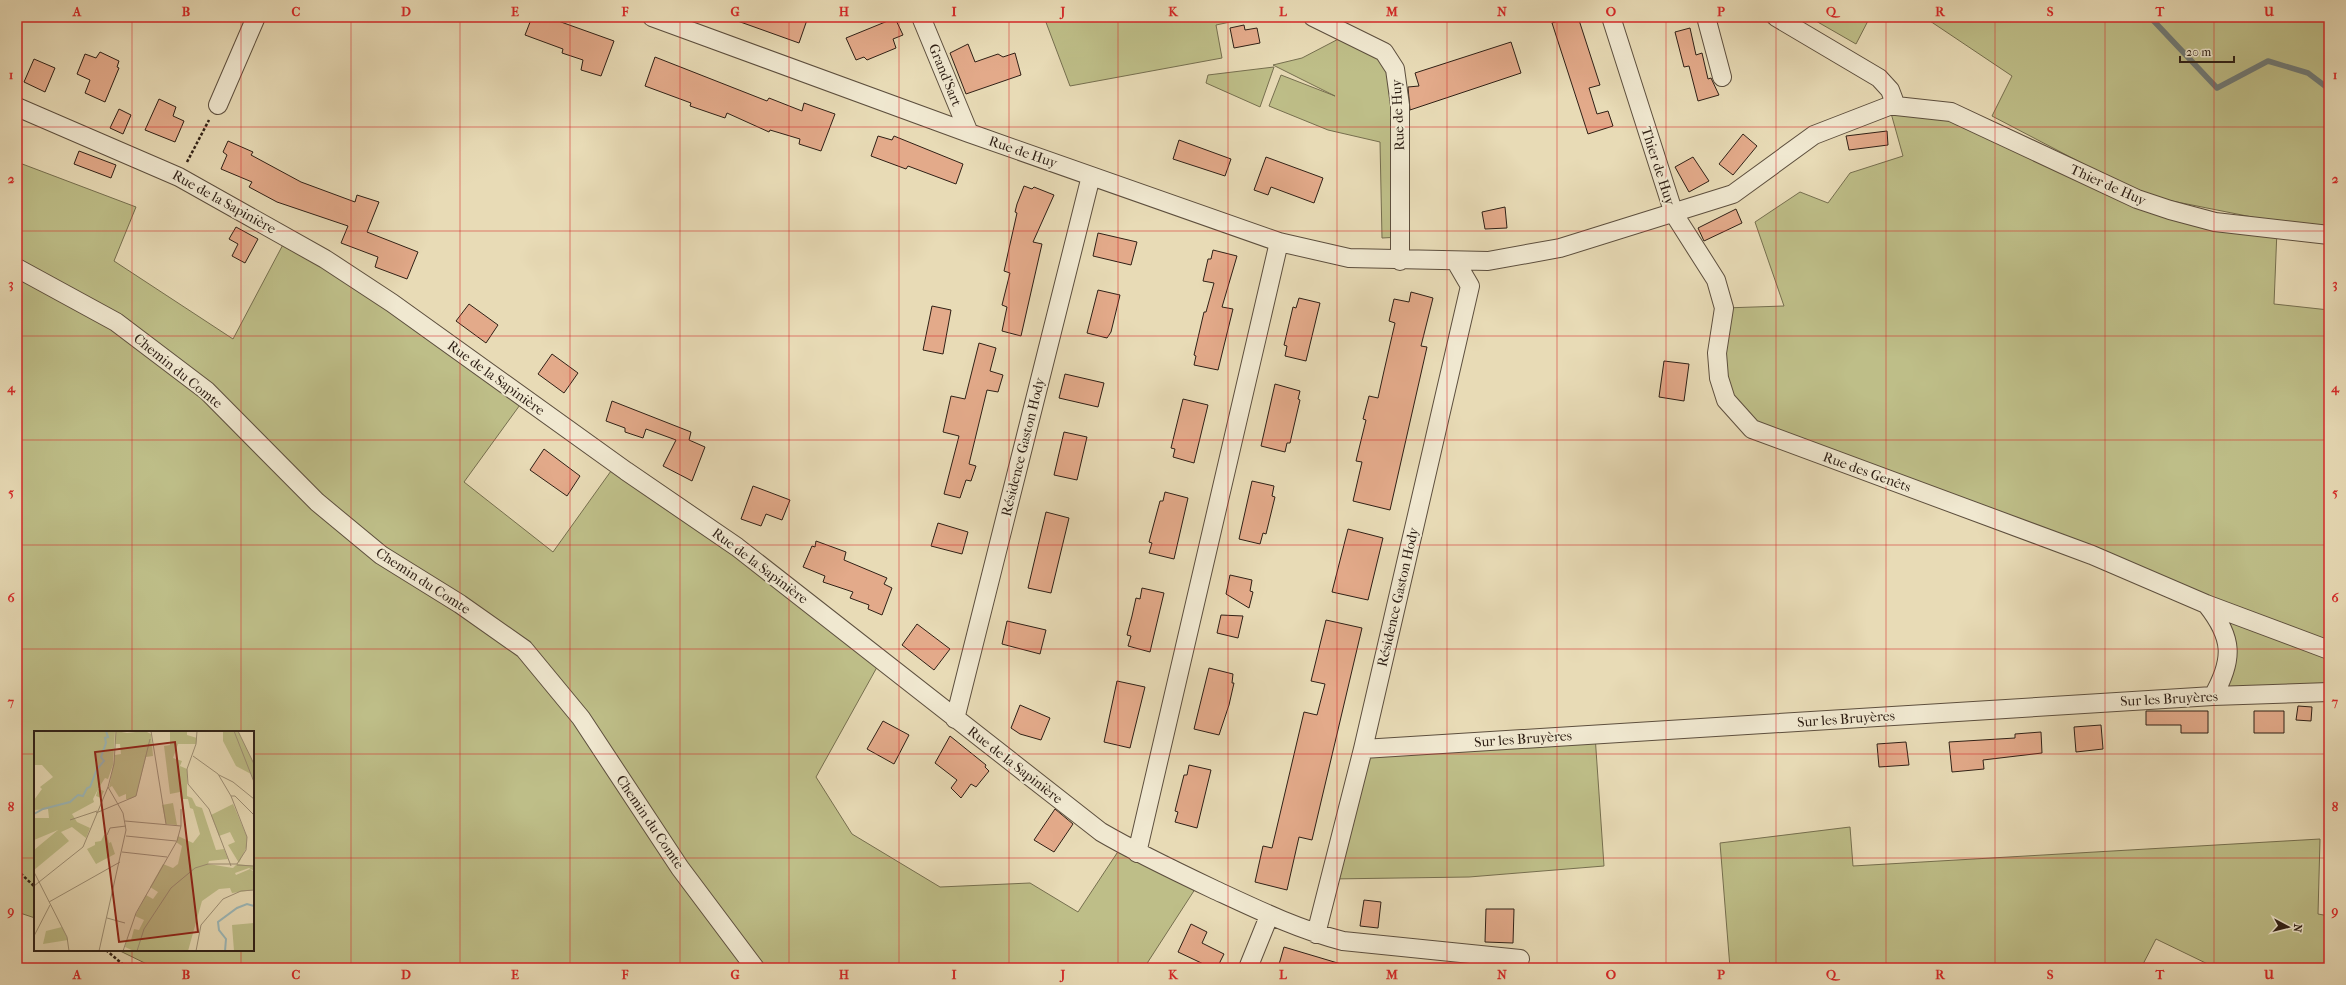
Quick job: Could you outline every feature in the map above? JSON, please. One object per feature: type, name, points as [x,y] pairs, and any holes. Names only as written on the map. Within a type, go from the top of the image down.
[{"type":"street","points":[[218,105],[256,17]]},
{"type":"street","name":"Rue de Huy","points":[[652,17],[969,133],[1279,242],[1349,258],[1456,262],[1510,258],[1560,248],[1674,214]]},
{"type":"street","name":"Grand'Sart","points":[[921,17],[969,133]]},
{"type":"street","name":"Rue de Huy","points":[[1313,17],[1384,52],[1395,69],[1400,105],[1400,261]]},
{"type":"street","name":"Thier de Huy","points":[[1611,17],[1674,214],[1733,194],[1814,135],[1888,106],[1896,106],[1951,112],[2136,199],[2170,210],[2215,222],[2329,235]]},
{"type":"street","points":[[1706,17],[1722,77]]},
{"type":"street","points":[[1776,17],[1879,78],[1890,90],[1896,106]]},
{"type":"street","name":"Rue de la Sapinière","points":[[17,107],[179,177],[325,259],[392,303],[626,472],[737,547],[1101,832],[1137,853],[1269,916],[1316,934],[1344,941],[1520,959]]},
{"type":"street","name":"Résidence Gaston Hody","points":[[955,719],[1091,176]]},
{"type":"street","name":"Rue des Genêts","points":[[1674,214],[1716,280],[1724,308],[1717,353],[1719,378],[1726,400],[1752,429],[2092,555],[2206,604]]},
{"type":"street","points":[[1137,853],[1279,242]]},
{"type":"street","name":"Résidence Gaston Hody","points":[[1316,934],[1363,749],[1470,286],[1456,262]]},
{"type":"street","name":"Chemin du Comte","points":[[17,268],[116,322],[147,345],[207,391],[317,502],[382,556],[460,604],[524,649],[581,718],[680,868],[755,968]]},
{"type":"street","points":[[2206,604],[2329,650]]},
{"type":"street","points":[[2206,604],[2221,623],[2228,646],[2226,667],[2213,696]]},
{"type":"street","name":"Sur les Bruyères","points":[[1363,749],[2213,696],[2329,692]]},
{"type":"street","points":[[1248,968],[1269,916]]},
{"type":"path","points":[[179,177],[218,105]]},
{"type":"path","points":[[17,870],[34,885]]},
{"type":"path","points":[[107,951],[127,968]]},
{"type":"green space","points":[[1044,17],[1254,17],[1216,25],[1222,58],[1070,86]]},
{"type":"green space","points":[[1809,17],[1870,17],[1856,44]]},
{"type":"green space","points":[[1924,17],[2329,17],[2329,227],[2262,219],[2162,199],[2116,181],[1992,116],[2012,76]]},
{"type":"green space","points":[[1348,34],[1395,69],[1401,237],[1382,238],[1380,142],[1328,130],[1269,106],[1281,75],[1335,96],[1273,65],[1302,58]]},
{"type":"green space","points":[[1274,67],[1260,107],[1206,83],[1208,75]]},
{"type":"green space","points":[[1889,106],[1990,130],[2137,199],[2277,230],[2274,304],[2329,310],[2329,689],[2213,696],[2226,667],[2206,604],[1752,429],[1726,400],[1724,308],[1784,306],[1755,222],[1800,192],[1828,203],[1850,173],[1903,156]]},
{"type":"green space","points":[[17,162],[136,207],[114,261],[233,339],[287,237],[525,398],[464,482],[553,552],[616,464],[881,660],[816,777],[852,834],[940,887],[1030,883],[1078,912],[1123,844],[1199,883],[1144,968],[155,968],[120,951],[254,951],[254,731],[34,731],[34,918],[17,912]]},
{"type":"green space","points":[[1595,735],[1604,866],[1469,877],[1330,879],[1363,749]]},
{"type":"green space","points":[[1850,827],[1853,866],[2320,839],[2318,914],[2329,916],[2329,968],[2216,968],[2156,939],[2141,968],[1730,968],[1720,843]]},
{"type":"building","points":[[532,17],[547,17],[614,41],[601,76],[581,70],[583,60],[562,53],[563,49],[525,35]]},
{"type":"building","points":[[732,17],[808,17],[799,43],[732,19]]},
{"type":"building","points":[[1570,17],[1578,17],[1600,85],[1589,88],[1597,114],[1608,111],[1613,126],[1588,134],[1552,23]]},
{"type":"building","points":[[895,18],[903,35],[893,39],[896,48],[867,60],[864,57],[856,60],[846,38]]},
{"type":"building","points":[[1244,25],[1245,30],[1257,28],[1260,43],[1234,48],[1230,28]]},
{"type":"building","points":[[1690,28],[1696,55],[1702,53],[1708,79],[1711,78],[1719,95],[1698,101],[1689,66],[1684,67],[1675,32]]},
{"type":"building","points":[[1511,42],[1521,73],[1410,110],[1408,87],[1419,86],[1415,73]]},
{"type":"building","points":[[968,44],[975,62],[998,54],[1003,57],[1015,53],[1021,75],[966,94],[950,53]]},
{"type":"building","points":[[100,52],[119,61],[117,67],[119,68],[105,102],[85,93],[90,80],[77,74],[85,54],[96,58]]},
{"type":"building","points":[[655,57],[767,101],[769,98],[802,111],[804,103],[835,114],[821,151],[799,144],[800,139],[770,130],[769,132],[727,113],[725,118],[690,106],[691,103],[645,86]]},
{"type":"building","points":[[34,59],[55,68],[45,92],[24,82]]},
{"type":"building","points":[[159,99],[176,107],[173,116],[184,121],[175,142],[145,130]]},
{"type":"building","points":[[119,109],[131,115],[123,134],[110,128]]},
{"type":"building","points":[[1887,131],[1888,145],[1849,150],[1846,136]]},
{"type":"building","points":[[1743,134],[1757,146],[1733,175],[1719,164]]},
{"type":"building","points":[[878,136],[892,140],[894,136],[963,164],[956,184],[908,166],[906,169],[871,156]]},
{"type":"building","points":[[1179,140],[1231,159],[1225,176],[1173,159]]},
{"type":"building","points":[[228,141],[253,152],[251,155],[301,182],[355,202],[357,195],[379,202],[367,232],[418,252],[407,279],[375,267],[378,257],[341,243],[348,226],[277,202],[249,187],[252,182],[221,169],[227,155],[223,152]]},
{"type":"building","points":[[79,151],[116,165],[111,178],[74,164]]},
{"type":"building","points":[[1266,157],[1323,178],[1314,203],[1271,187],[1268,195],[1254,190]]},
{"type":"building","points":[[1693,157],[1709,181],[1689,192],[1675,167]]},
{"type":"building","points":[[1024,186],[1032,189],[1034,187],[1054,195],[1033,242],[1042,244],[1021,336],[1002,331],[1007,307],[1002,305],[1010,273],[1004,271],[1017,213],[1015,212]]},
{"type":"building","points":[[1505,207],[1507,228],[1485,229],[1482,212]]},
{"type":"building","points":[[1736,209],[1742,223],[1704,241],[1698,228]]},
{"type":"building","points":[[236,227],[258,239],[245,263],[232,256],[238,244],[229,239]]},
{"type":"building","points":[[1098,233],[1137,242],[1131,265],[1093,256]]},
{"type":"building","points":[[1213,250],[1237,256],[1222,307],[1233,309],[1218,370],[1194,365],[1196,356],[1194,355],[1204,312],[1206,312],[1214,283],[1203,281],[1208,259],[1211,259]]},
{"type":"building","points":[[1098,290],[1120,295],[1111,332],[1107,338],[1087,333]]},
{"type":"building","points":[[1411,292],[1433,298],[1421,346],[1427,347],[1390,510],[1353,501],[1362,462],[1356,461],[1366,420],[1363,419],[1369,396],[1378,398],[1395,323],[1389,321],[1394,299],[1409,302]]},
{"type":"building","points":[[1299,298],[1320,303],[1306,361],[1285,356],[1287,346],[1284,345],[1293,307],[1296,308]]},
{"type":"building","points":[[469,304],[498,325],[486,343],[456,321]]},
{"type":"building","points":[[932,306],[951,310],[943,354],[923,350]]},
{"type":"building","points":[[979,343],[996,348],[990,371],[1003,375],[998,392],[987,390],[969,464],[976,466],[971,481],[966,480],[960,498],[944,494],[959,436],[943,432],[951,396],[965,399]]},
{"type":"building","points":[[552,354],[578,373],[564,393],[538,374]]},
{"type":"building","points":[[1664,361],[1689,364],[1684,401],[1659,397]]},
{"type":"building","points":[[1065,374],[1104,383],[1098,407],[1059,398]]},
{"type":"building","points":[[1275,384],[1300,391],[1298,399],[1300,400],[1290,443],[1287,443],[1285,452],[1261,446]]},
{"type":"building","points":[[1183,399],[1208,405],[1194,463],[1173,457],[1175,449],[1171,448]]},
{"type":"building","points":[[612,401],[691,432],[689,440],[705,447],[692,481],[663,466],[676,440],[646,429],[643,438],[625,432],[625,428],[606,421]]},
{"type":"building","points":[[1064,432],[1087,437],[1077,480],[1054,475]]},
{"type":"building","points":[[544,449],[580,476],[567,496],[530,470]]},
{"type":"building","points":[[1252,481],[1274,486],[1272,496],[1275,497],[1266,534],[1263,533],[1260,544],[1239,539]]},
{"type":"building","points":[[753,486],[790,500],[782,520],[766,514],[761,526],[741,519]]},
{"type":"building","points":[[1165,492],[1188,498],[1174,559],[1149,553],[1152,543],[1149,542],[1160,501],[1163,501]]},
{"type":"building","points":[[1046,512],[1069,518],[1051,593],[1028,588]]},
{"type":"building","points":[[938,523],[968,532],[962,554],[931,546]]},
{"type":"building","points":[[1348,529],[1383,538],[1368,600],[1332,592]]},
{"type":"building","points":[[816,541],[846,552],[844,560],[887,578],[884,584],[892,588],[882,615],[868,609],[869,605],[850,598],[853,592],[823,582],[825,576],[803,567],[812,546],[815,547]]},
{"type":"building","points":[[1230,575],[1252,580],[1250,591],[1253,592],[1249,608],[1226,594]]},
{"type":"building","points":[[1142,588],[1164,593],[1150,652],[1128,646],[1131,636],[1127,635],[1136,598],[1140,599]]},
{"type":"building","points":[[1221,615],[1243,616],[1238,638],[1217,633]]},
{"type":"building","points":[[1326,620],[1362,628],[1312,840],[1299,837],[1287,890],[1255,882],[1263,846],[1272,848],[1304,712],[1317,715],[1325,684],[1311,681]]},
{"type":"building","points":[[1007,621],[1046,630],[1040,654],[1002,644]]},
{"type":"building","points":[[917,624],[950,649],[934,670],[902,645]]},
{"type":"building","points":[[1209,668],[1233,674],[1232,683],[1234,683],[1229,705],[1219,735],[1194,729]]},
{"type":"building","points":[[1117,681],[1145,687],[1130,748],[1104,742]]},
{"type":"building","points":[[1020,705],[1050,718],[1041,740],[1020,734],[1011,728]]},
{"type":"building","points":[[2298,706],[2312,707],[2311,721],[2296,720]]},
{"type":"building","points":[[2146,711],[2208,711],[2208,733],[2181,733],[2181,725],[2146,725]]},
{"type":"building","points":[[2254,711],[2284,711],[2284,733],[2254,733]]},
{"type":"building","points":[[883,721],[909,735],[894,764],[867,749]]},
{"type":"building","points":[[2101,725],[2103,749],[2076,752],[2074,727]]},
{"type":"building","points":[[2041,732],[2042,753],[1983,760],[1984,769],[1952,772],[1949,742],[2015,738],[2015,734]]},
{"type":"building","points":[[950,736],[986,765],[985,767],[989,771],[976,787],[971,784],[961,798],[951,788],[957,780],[935,763]]},
{"type":"building","points":[[1906,742],[1909,765],[1879,767],[1877,744]]},
{"type":"building","points":[[1189,765],[1211,770],[1197,828],[1175,822],[1178,812],[1175,811],[1184,775],[1187,775]]},
{"type":"building","points":[[1055,809],[1073,824],[1054,852],[1034,840]]},
{"type":"building","points":[[1364,900],[1381,902],[1378,928],[1360,926]]},
{"type":"building","points":[[1486,909],[1514,909],[1513,943],[1485,942]]},
{"type":"building","points":[[1191,924],[1207,932],[1202,943],[1224,954],[1217,968],[1212,968],[1178,952]]},
{"type":"building","points":[[1284,947],[1341,964],[1340,968],[1278,968]]},
{"type":"waterway","points":[[2150,17],[2217,88],[2268,61],[2308,73],[2329,89]]}]
